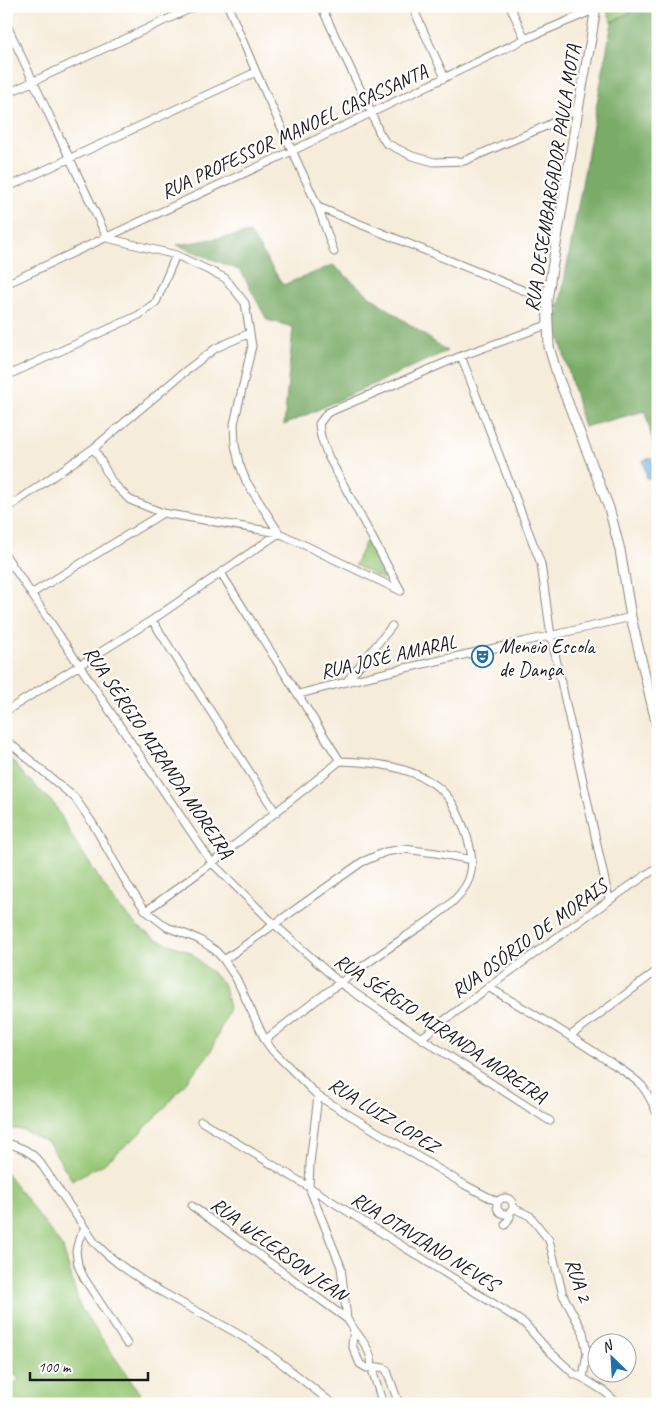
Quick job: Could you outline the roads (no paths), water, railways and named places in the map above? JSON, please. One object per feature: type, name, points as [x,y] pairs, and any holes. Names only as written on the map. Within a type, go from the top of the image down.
[{"type":"street","points":[[6,94],[196,6]]},
{"type":"street","points":[[228,6],[318,207],[334,252]]},
{"type":"street","points":[[321,6],[379,132],[386,143],[412,156],[434,162],[464,161],[546,126],[578,108]]},
{"type":"street","points":[[412,6],[445,78]]},
{"type":"street","points":[[510,6],[525,39]]},
{"type":"street","name":"RUA PROFESSOR MANOEL CASASSANTA","points":[[6,284],[292,151],[525,39],[596,8]]},
{"type":"street","name":"RUA DESEMBARGADOR PAULA MOTA","points":[[596,8],[547,300],[547,325],[549,347],[558,377],[609,508],[620,550],[630,617],[658,730]]},
{"type":"street","points":[[6,23],[107,238],[176,255],[225,278],[246,303],[252,346],[234,424],[235,445],[246,481],[280,533]]},
{"type":"street","points":[[6,188],[256,72]]},
{"type":"street","points":[[318,207],[547,300]]},
{"type":"street","points":[[6,376],[145,311],[156,302],[176,255]]},
{"type":"street","points":[[94,448],[112,482],[130,500],[163,512],[280,533],[401,591],[328,456],[320,437],[319,424],[327,413],[461,356],[547,325]]},
{"type":"street","points":[[6,509],[94,448],[188,369],[216,348],[250,332]]},
{"type":"street","points":[[461,356],[541,564],[551,636],[609,899]]},
{"type":"street","points":[[31,594],[163,512]]},
{"type":"street","points":[[6,711],[152,620],[280,533]]},
{"type":"street","name":"RUA SÉRGIO MIRANDA MOREIRA","points":[[6,556],[212,863],[274,924],[340,983],[550,1121]]},
{"type":"street","points":[[221,573],[340,761]]},
{"type":"street","name":"RUA JOSÉ AMARAL","points":[[299,694],[347,681],[630,617]]},
{"type":"street","points":[[152,620],[276,813]]},
{"type":"street","points":[[347,681],[392,626]]},
{"type":"street","name":"RUA LUIZ LOPEZ","points":[[6,740],[75,798],[146,911],[167,927],[198,939],[215,950],[224,960],[236,978],[265,1040],[272,1050],[318,1096],[465,1185],[498,1202]]},
{"type":"street","points":[[146,911],[212,863],[340,761],[387,765],[410,772],[438,787],[458,813],[472,860],[468,881],[456,899],[265,1040]]},
{"type":"street","points":[[224,960],[362,862],[385,852],[404,849],[472,860]]},
{"type":"street","name":"RUA OSÓRIO DE MORAIS","points":[[421,1038],[609,899],[658,867]]},
{"type":"street","points":[[570,1036],[658,970]]},
{"type":"street","points":[[488,987],[570,1036],[632,1077],[642,1086],[658,1116]]},
{"type":"street","points":[[318,1096],[309,1187],[341,1267],[347,1319],[364,1342],[372,1360],[371,1366],[367,1368],[360,1364],[352,1344],[354,1330]]},
{"type":"street","name":"RUA OTAVIANO NEVES","points":[[201,1121],[524,1323],[574,1374],[605,1392],[618,1404]]},
{"type":"street","points":[[6,1143],[14,1144],[29,1151],[39,1161],[95,1243],[106,1254],[137,1277],[257,1346],[332,1404]]},
{"type":"street","points":[[505,1225],[510,1217],[511,1210],[512,1203],[509,1199],[502,1198],[498,1202],[497,1209],[500,1213],[506,1214],[511,1210]]},
{"type":"street","name":"RUA WELERSON JEAN","points":[[192,1206],[347,1319]]},
{"type":"street","name":"RUA 2","points":[[511,1210],[530,1216],[549,1240],[563,1295],[583,1332],[587,1353],[583,1378]]},
{"type":"street","points":[[85,1228],[79,1239],[76,1251],[78,1265],[84,1278],[127,1344]]},
{"type":"street","points":[[383,1404],[373,1374],[378,1367],[384,1368],[386,1371],[399,1404]]},
{"type":"water","points":[[652,458],[656,477],[647,479],[643,460]]},
{"type":"place","name":"Meneio Escola de Dança","points":[[483,657]]}]
